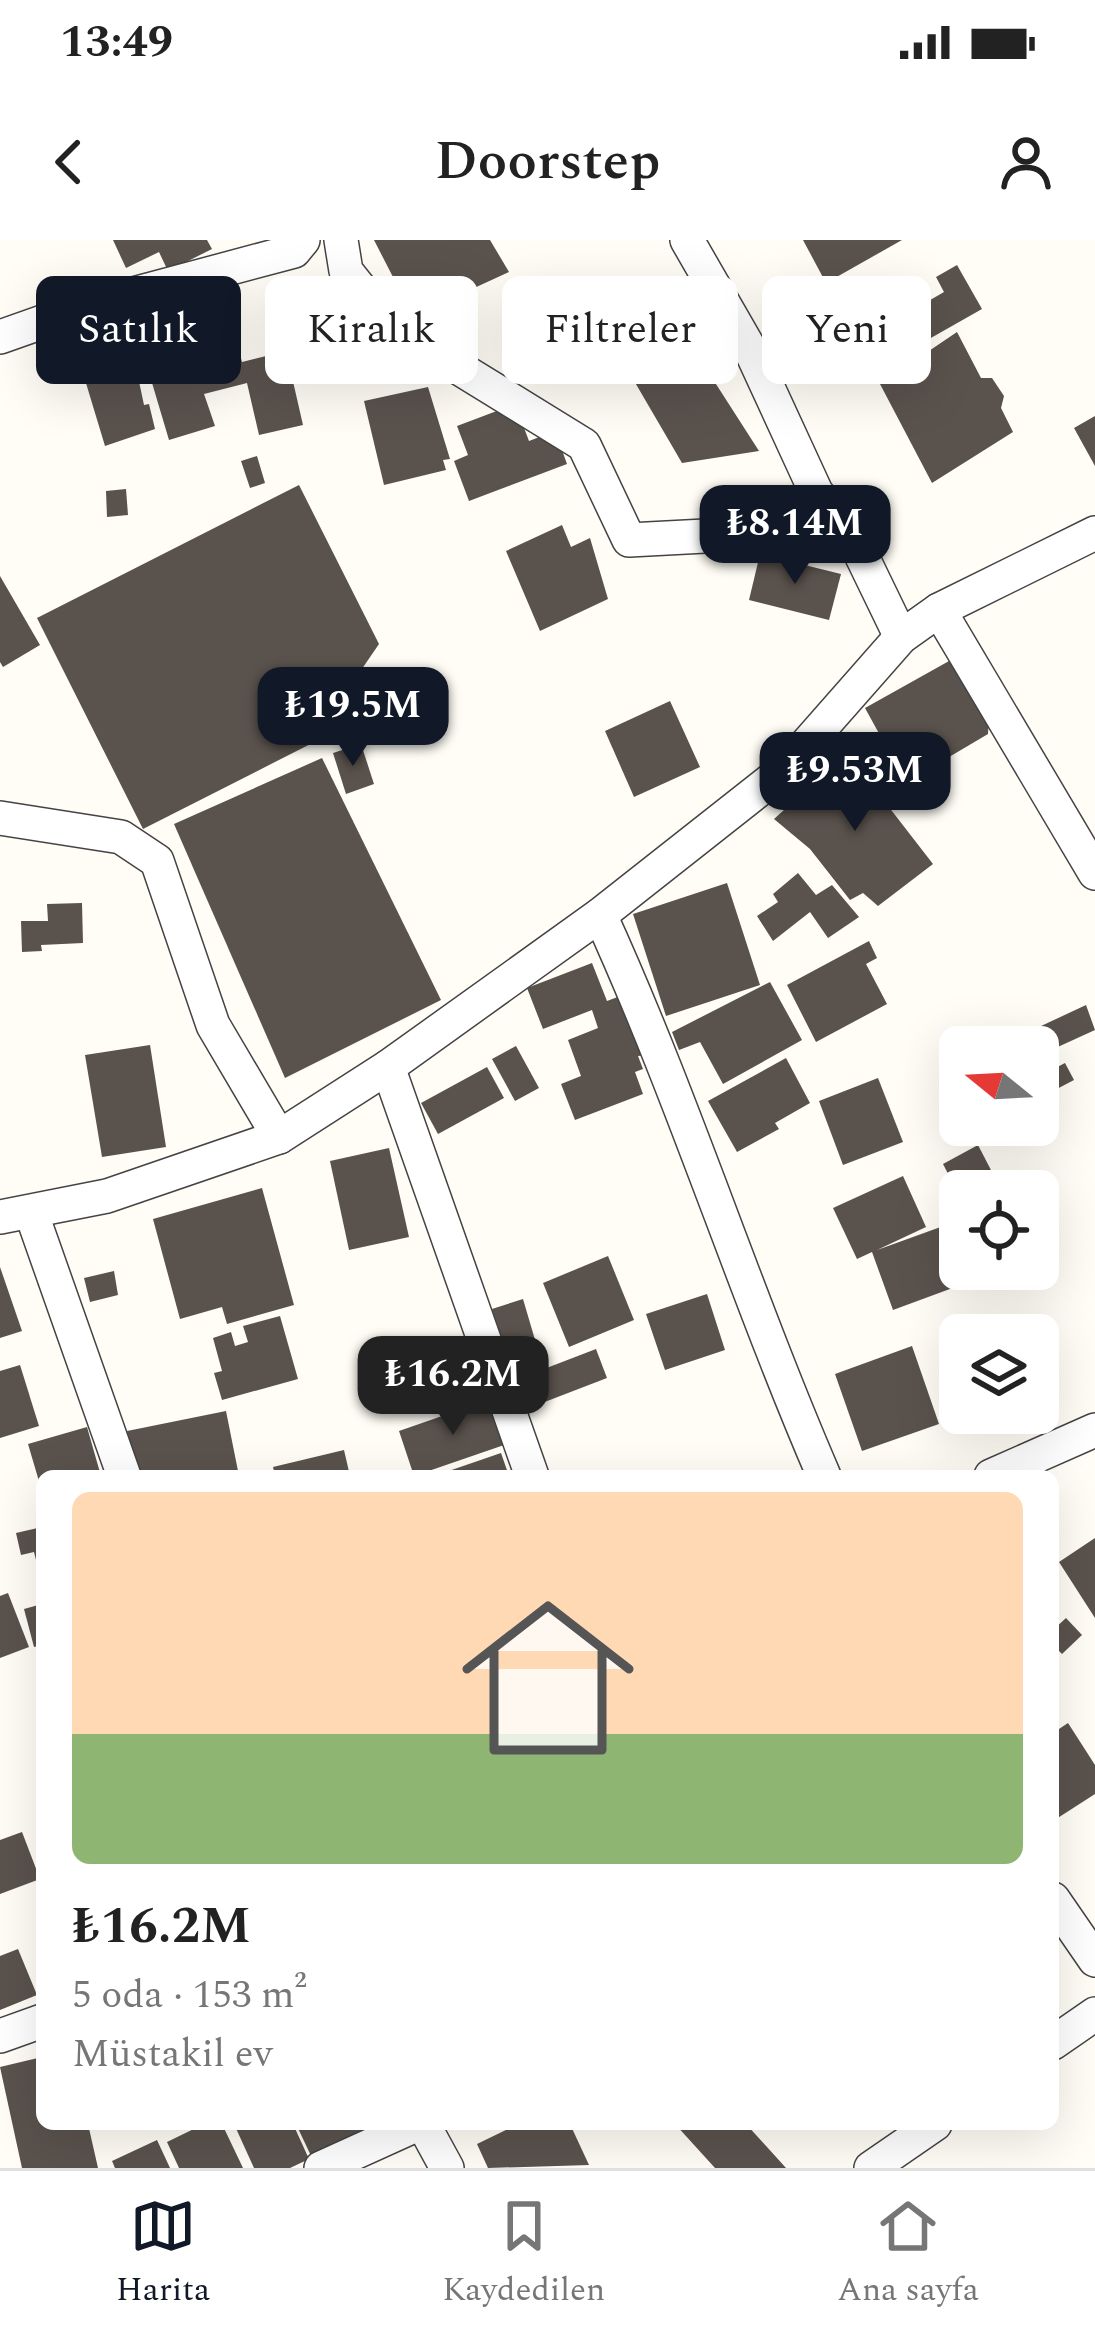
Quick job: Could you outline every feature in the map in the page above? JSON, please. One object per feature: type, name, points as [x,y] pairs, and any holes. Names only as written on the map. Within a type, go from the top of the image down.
[{"type":"street","points":[[0,337],[85,307],[295,251],[303,240]]},
{"type":"street","points":[[341,240],[346,271],[389,325],[584,445],[629,540],[762,533],[855,542]]},
{"type":"street","points":[[687,240],[752,353],[816,492],[855,542],[902,637]]},
{"type":"street","points":[[122,1470],[16,1215],[106,1196],[279,1137],[388,1067],[600,915],[784,770],[902,637],[938,610],[1095,533]]},
{"type":"street","points":[[938,610],[1095,873]]},
{"type":"street","points":[[0,818],[122,837],[158,862],[213,1025],[279,1137]]},
{"type":"street","points":[[600,915],[649,1022],[771,1354],[821,1470]]},
{"type":"street","points":[[388,1067],[530,1470]]},
{"type":"street","points":[[1005,1470],[1095,1430]]},
{"type":"street","points":[[1059,1908],[1095,1960]]},
{"type":"street","points":[[1059,2039],[1095,2014]]},
{"type":"street","points":[[0,2036],[36,2023]]},
{"type":"street","points":[[322,2168],[408,2130]]},
{"type":"street","points":[[425,2130],[447,2168]]},
{"type":"street","points":[[872,2168],[926,2130]]},
{"type":"building","points":[[113,240],[207,240],[212,249],[168,271],[159,252],[126,268]]},
{"type":"building","points":[[374,240],[490,240],[509,272],[478,286],[478,276],[392,276]]},
{"type":"building","points":[[803,240],[902,240],[838,276],[822,276]]},
{"type":"building","points":[[957,265],[982,309],[931,338],[931,300],[944,292],[936,277]]},
{"type":"building","points":[[957,332],[981,378],[992,378],[1004,396],[1001,408],[1013,432],[932,483],[880,384],[931,384],[931,350]]},
{"type":"building","points":[[265,356],[265,384],[294,384],[303,425],[259,435],[247,383],[204,394],[215,426],[169,440],[152,384],[241,384],[241,358],[242,362]]},
{"type":"building","points":[[86,384],[140,384],[155,429],[105,446]]},
{"type":"building","points":[[636,384],[716,384],[759,451],[682,463]]},
{"type":"building","points":[[428,387],[450,459],[443,460],[446,470],[384,485],[364,401]]},
{"type":"building","points":[[515,404],[529,441],[555,431],[567,464],[469,501],[454,461],[468,455],[457,426]]},
{"type":"building","points":[[1095,416],[1095,466],[1074,428]]},
{"type":"building","points":[[257,456],[265,483],[250,488],[241,461]]},
{"type":"building","points":[[299,485],[379,644],[331,714],[340,729],[143,829],[37,618]]},
{"type":"building","points":[[126,489],[128,515],[107,517],[106,491]]},
{"type":"building","points":[[562,525],[571,547],[590,538],[608,599],[540,631],[506,551]]},
{"type":"building","points":[[760,554],[841,574],[829,620],[749,600]]},
{"type":"building","points":[[0,576],[40,645],[3,667],[0,662]]},
{"type":"building","points":[[958,656],[989,713],[988,734],[944,760],[931,750],[898,768],[865,708]]},
{"type":"building","points":[[670,701],[700,767],[634,797],[605,731]]},
{"type":"building","points":[[361,744],[374,784],[346,794],[333,753]]},
{"type":"building","points":[[847,753],[933,864],[878,906],[863,893],[850,900],[810,849],[774,819]]},
{"type":"building","points":[[322,758],[441,1000],[285,1078],[174,824]]},
{"type":"building","points":[[798,873],[816,895],[832,885],[859,917],[828,938],[810,912],[773,941],[757,916],[778,902],[773,894]]},
{"type":"building","points":[[727,883],[760,985],[666,1016],[633,914]]},
{"type":"building","points":[[82,903],[83,943],[41,945],[42,951],[22,952],[21,921],[48,921],[47,904]]},
{"type":"building","points":[[869,941],[877,958],[866,964],[887,1004],[816,1042],[787,985]]},
{"type":"building","points":[[592,963],[607,1001],[631,992],[648,1055],[638,1056],[643,1069],[635,1072],[643,1094],[575,1120],[561,1084],[581,1076],[568,1040],[598,1028],[592,1010],[543,1029],[527,988]]},
{"type":"building","points":[[770,982],[802,1040],[723,1084],[700,1042],[679,1050],[672,1032]]},
{"type":"building","points":[[1086,1005],[1095,1030],[1059,1046],[1059,1026],[1041,1026]]},
{"type":"building","points":[[150,1045],[166,1147],[102,1157],[85,1055]]},
{"type":"building","points":[[516,1046],[539,1088],[515,1101],[492,1059]]},
{"type":"building","points":[[786,1058],[810,1103],[775,1123],[779,1129],[737,1152],[708,1101]]},
{"type":"building","points":[[1065,1063],[1074,1080],[1059,1088],[1059,1066]]},
{"type":"building","points":[[487,1067],[504,1098],[438,1134],[421,1103]]},
{"type":"building","points":[[878,1078],[903,1142],[843,1165],[819,1101]]},
{"type":"building","points":[[979,1146],[991,1170],[946,1170],[943,1164]]},
{"type":"building","points":[[389,1148],[409,1237],[349,1250],[330,1161]]},
{"type":"building","points":[[903,1176],[926,1227],[877,1250],[939,1228],[939,1290],[947,1290],[893,1310],[872,1252],[857,1259],[833,1208]]},
{"type":"building","points":[[262,1188],[294,1305],[227,1324],[222,1307],[180,1319],[153,1219]]},
{"type":"building","points":[[608,1256],[634,1320],[569,1347],[543,1283]]},
{"type":"building","points":[[0,1267],[22,1331],[0,1338]]},
{"type":"building","points":[[114,1271],[118,1295],[90,1302],[84,1278]]},
{"type":"building","points":[[707,1294],[725,1350],[665,1370],[646,1314]]},
{"type":"building","points":[[523,1299],[538,1350],[509,1360],[492,1309]]},
{"type":"building","points":[[280,1316],[298,1379],[222,1400],[214,1373],[222,1371],[213,1338],[231,1332],[235,1346],[248,1342],[243,1326]]},
{"type":"building","points":[[454,1337],[472,1373],[397,1412],[391,1388],[414,1376],[407,1361]]},
{"type":"building","points":[[912,1346],[939,1424],[862,1451],[835,1374]]},
{"type":"building","points":[[596,1349],[607,1378],[542,1403],[531,1374]]},
{"type":"building","points":[[20,1365],[39,1426],[0,1438],[0,1371]]},
{"type":"building","points":[[491,1399],[507,1444],[431,1470],[412,1470],[399,1431]]},
{"type":"building","points":[[226,1411],[238,1470],[134,1470],[127,1431]]},
{"type":"building","points":[[87,1427],[99,1470],[36,1471],[28,1444]]},
{"type":"building","points":[[344,1450],[349,1470],[274,1470]]},
{"type":"building","points":[[501,1453],[507,1470],[452,1470]]},
{"type":"building","points":[[36,1528],[36,1560],[34,1552],[21,1555],[16,1533]]},
{"type":"building","points":[[1095,1538],[1095,1618],[1059,1562]]},
{"type":"building","points":[[8,1593],[29,1647],[0,1658],[0,1596]]},
{"type":"building","points":[[36,1606],[36,1646],[34,1647],[24,1609]]},
{"type":"building","points":[[1066,1618],[1082,1635],[1062,1654],[1059,1651],[1059,1624]]},
{"type":"building","points":[[1068,1723],[1095,1765],[1095,1794],[1059,1817],[1059,1729]]},
{"type":"building","points":[[22,1832],[36,1880],[0,1894],[0,1840]]},
{"type":"building","points":[[18,1949],[36,1995],[0,2010],[0,1956]]},
{"type":"building","points":[[36,2058],[36,2130],[89,2130],[98,2168],[22,2168],[0,2067]]},
{"type":"building","points":[[192,2130],[225,2130],[243,2168],[179,2168],[167,2142]]},
{"type":"building","points":[[237,2130],[296,2130],[309,2159],[290,2168],[254,2168]]},
{"type":"building","points":[[299,2130],[370,2130],[312,2158]]},
{"type":"building","points":[[506,2130],[573,2130],[589,2165],[488,2168],[477,2144]]},
{"type":"building","points":[[680,2130],[751,2130],[786,2168],[715,2168]]},
{"type":"building","points":[[157,2140],[170,2168],[115,2168],[112,2161]]}]
